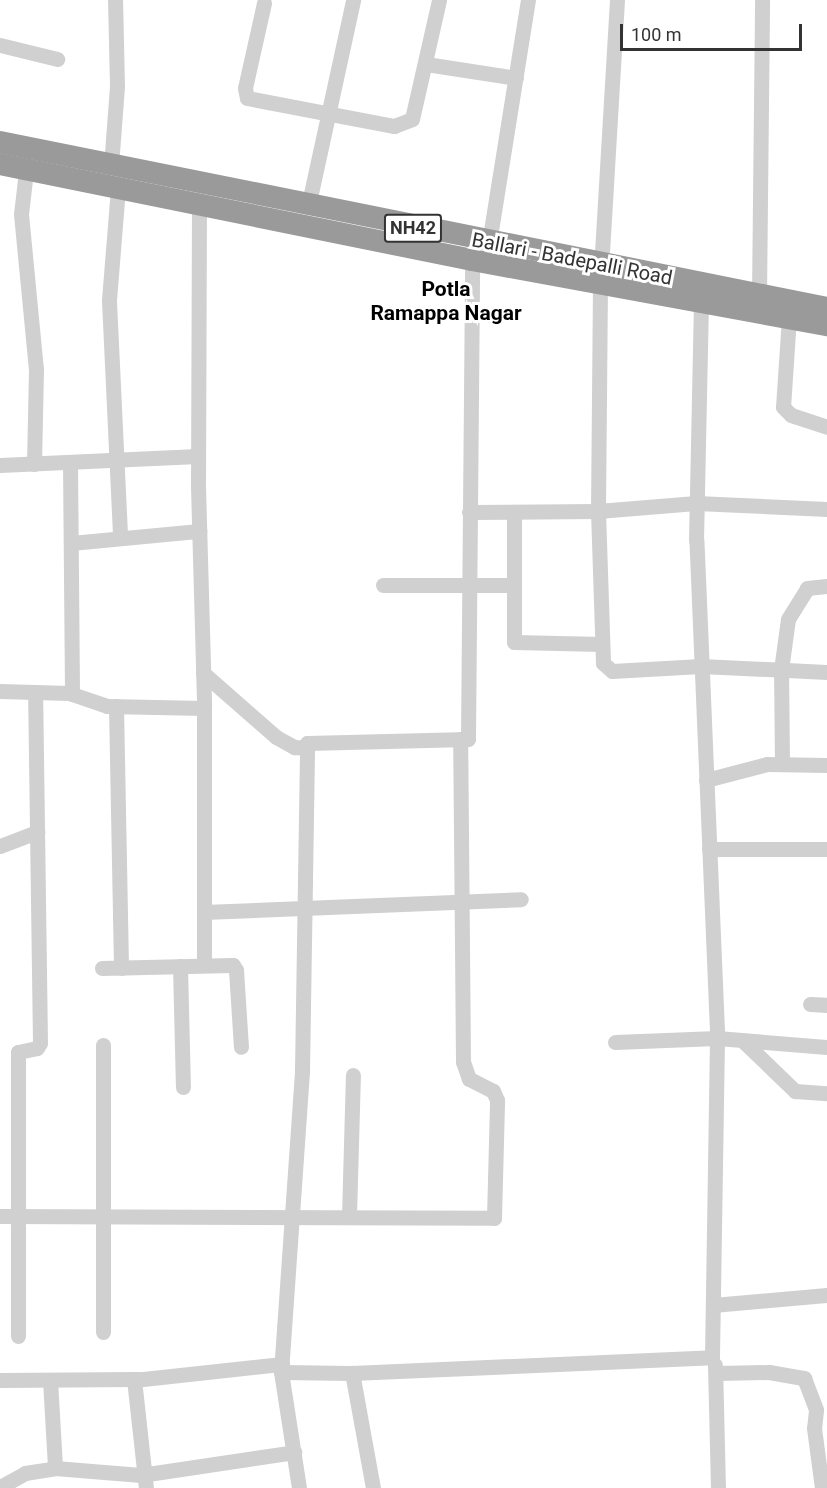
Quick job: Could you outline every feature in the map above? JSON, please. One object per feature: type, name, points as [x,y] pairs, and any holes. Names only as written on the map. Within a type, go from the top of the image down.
[{"type":"highway","name":"Ballari - Badepalli Road","points":[[0,142],[489,243],[701,303],[827,325]]},
{"type":"highway","name":"Ballari - Badepalli Road","points":[[0,164],[472,260],[601,274],[827,308]]},
{"type":"street","points":[[111,166],[117,86],[115,0]]},
{"type":"street","points":[[308,207],[353,0]]},
{"type":"street","points":[[264,3],[246,96],[394,126],[406,124],[412,119],[439,0]]},
{"type":"street","points":[[489,243],[528,0]]},
{"type":"street","points":[[617,0],[601,274],[598,511],[603,663],[612,671],[701,666],[827,672]]},
{"type":"street","points":[[759,296],[762,0]]},
{"type":"street","points":[[0,45],[57,59]]},
{"type":"street","points":[[426,64],[516,78]]},
{"type":"street","points":[[26,171],[21,214],[36,369],[34,464]]},
{"type":"street","points":[[118,188],[109,301],[120,538]]},
{"type":"street","points":[[199,204],[198,456],[204,708],[204,965]]},
{"type":"street","points":[[299,1488],[281,1368],[290,1215],[302,1071],[302,906],[307,743],[468,739],[472,260]]},
{"type":"street","points":[[701,303],[696,503],[717,1038],[712,1357],[717,1373],[718,1488]]},
{"type":"street","points":[[789,317],[783,407],[791,415],[827,427]]},
{"type":"street","points":[[0,465],[70,462],[116,457],[198,456]]},
{"type":"street","points":[[70,462],[72,694]]},
{"type":"street","points":[[469,512],[598,511],[696,503],[827,509]]},
{"type":"street","points":[[514,513],[513,639],[517,644],[602,645]]},
{"type":"street","points":[[70,543],[199,531]]},
{"type":"street","points":[[383,585],[514,585]]},
{"type":"street","points":[[782,762],[781,670],[790,611],[807,588],[827,586]]},
{"type":"street","points":[[203,674],[276,737],[294,747],[307,748]]},
{"type":"street","points":[[0,691],[72,694],[94,704],[116,706],[204,708]]},
{"type":"street","points":[[18,1336],[18,1052],[37,1048],[40,1043],[34,692]]},
{"type":"street","points":[[116,706],[121,968]]},
{"type":"street","points":[[0,1216],[290,1215],[485,1220],[496,1213],[497,1100],[493,1092],[469,1079],[463,1062],[460,740]]},
{"type":"street","points":[[706,780],[782,762],[827,765]]},
{"type":"street","points":[[0,846],[37,832]]},
{"type":"street","points":[[709,849],[827,849]]},
{"type":"street","points":[[204,912],[302,906],[521,899]]},
{"type":"street","points":[[102,968],[230,964],[236,970],[241,1047]]},
{"type":"street","points":[[180,966],[183,1087]]},
{"type":"street","points":[[810,1004],[827,1005]]},
{"type":"street","points":[[615,1042],[717,1038],[827,1047]]},
{"type":"street","points":[[742,1040],[795,1091],[827,1093]]},
{"type":"street","points":[[103,1045],[103,1332]]},
{"type":"street","points":[[349,1216],[353,1075]]},
{"type":"street","points":[[713,1305],[827,1295]]},
{"type":"street","points":[[0,1380],[138,1379],[281,1368],[352,1373],[712,1357]]},
{"type":"street","points":[[717,1373],[769,1372],[804,1378],[816,1410],[814,1428],[822,1488]]},
{"type":"street","points":[[352,1373],[373,1488]]},
{"type":"street","points":[[138,1379],[132,1385],[145,1481]]},
{"type":"street","points":[[50,1380],[55,1468]]},
{"type":"street","points":[[0,1487],[25,1473],[55,1468],[145,1481],[294,1452]]},
{"type":"district","name":"Potla Ramappa Nagar","points":[[446,301]]}]
